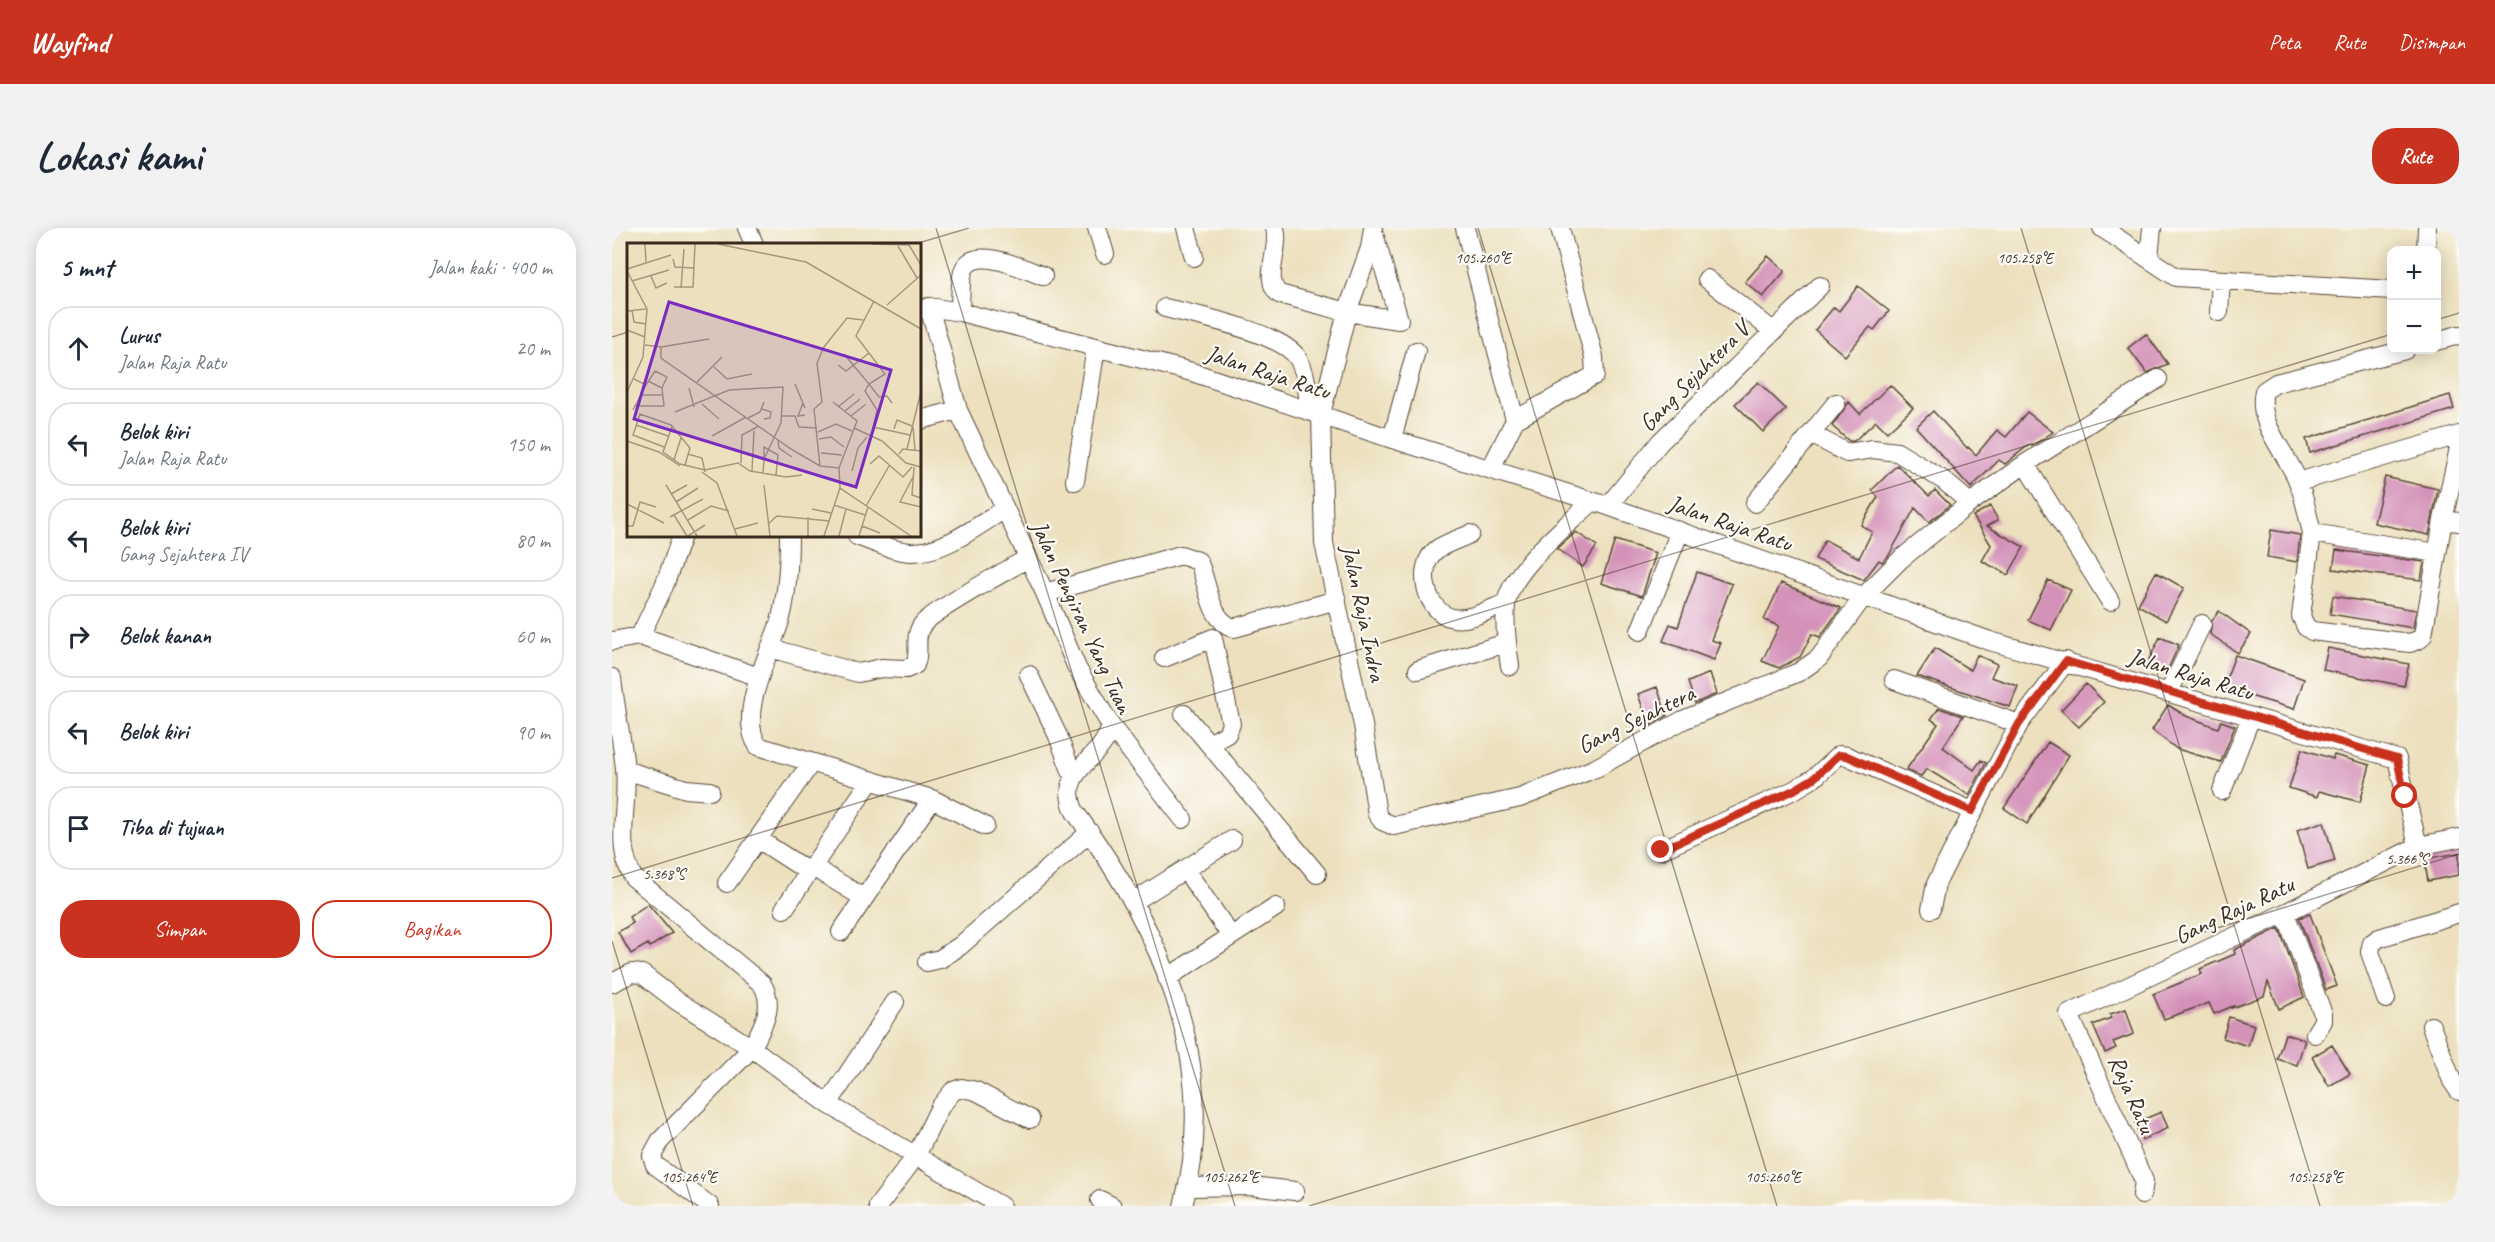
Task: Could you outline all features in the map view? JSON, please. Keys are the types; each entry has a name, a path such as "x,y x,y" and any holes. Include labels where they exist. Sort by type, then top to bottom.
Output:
{"street":[{"path":"747,228 754,243"},
{"path":"1097,228 1105,254"},
{"path":"1186,228 1194,257"},
{"path":"1275,228 1277,241 1271,282 1273,289 1289,298 1347,312 1399,320 1373,230"},
{"path":"1465,228 1515,420"},
{"path":"1491,468 1515,420 1595,375 1594,357 1560,228"},
{"path":"2102,228 2148,257 2163,271 2176,277 2387,290"},
{"path":"2148,257 2152,228"},
{"path":"2426,246 2427,228"},
{"path":"1318,408 1347,312 1363,272 1373,230"},
{"path":"960,312 963,272 970,261 976,258 996,260 1043,276"},
{"path":"1707,279 1773,331"},
{"path":"2219,312 2221,280"},
{"name":"Gang Sejahtera V","path":"1506,603 1527,564 1600,504 1660,442 1820,286"},
{"name":"Jalan Raja Ratu","path":"925,308 960,312 1192,372 1318,408 1392,439 1491,468 1680,531 1990,641 2066,661 2397,759 2418,846"},
{"name":"Jalan Pengiran Yang Tuan","path":"925,308 958,410 1045,593 1077,668 1111,726 1102,743 1073,776"},
{"path":"1166,308 1232,325 1286,346 1298,359 1308,390 1318,408"},
{"path":"2441,340 2459,335"},
{"path":"1075,481 1096,347"},
{"path":"1392,439 1416,351"},
{"path":"2389,354 2276,383 2264,391 2261,404 2266,420 2298,482 2312,533 2301,616 2306,627 2312,631 2402,643 2416,642 2423,634 2437,553 2451,521 2459,448"},
{"name":"Gang Sejahtera","path":"1394,826 1520,798 1596,768 1683,720 1799,672 1819,658 1864,596 1901,559 1970,503 2158,380"},
{"path":"1755,503 1836,403"},
{"name":"Jalan Raja Indra","path":"1318,408 1324,543 1363,725 1377,814 1382,821 1394,826"},
{"path":"921,420 958,410"},
{"path":"1811,434 1847,453 1873,449 1897,452 1943,480 1970,503"},
{"path":"2298,482 2459,435"},
{"path":"2025,465 2110,601"},
{"path":"860,537 894,549 913,552 931,549 954,539 1005,509"},
{"path":"1640,632 1680,531"},
{"path":"2312,533 2437,553"},
{"path":"1470,534 1437,549 1429,559 1425,576 1433,605 1443,615 1455,618 1469,617 1506,603 1506,644 1510,666"},
{"path":"640,636 664,586 682,537"},
{"path":"789,537 781,617 759,677 750,729 752,738 758,746 932,799 984,826"},
{"path":"1045,593 1181,555 1198,561 1204,573 1217,618 1231,724 1227,734 1209,744"},
{"path":"770,648 858,673 882,668 906,669 915,665 919,655 916,637 923,624 938,612 1028,558"},
{"path":"1164,658 1217,630 1247,627 1337,600"},
{"path":"2169,692 2202,624"},
{"path":"612,641 640,636 759,677"},
{"path":"1418,670 1506,644"},
{"path":"1930,909 1936,884 2019,724 2066,661"},
{"path":"1029,675 1059,736 1073,776 1068,790 1071,803 1133,902 1167,978 1186,1030 1195,1084 1195,1128 1189,1186 1184,1206"},
{"path":"612,678 615,731 625,771 623,850 626,865 633,877 762,984 769,996 769,1012 752,1048 660,1141 652,1156 655,1165 710,1206"},
{"path":"1894,680 2019,724"},
{"path":"1184,714 1317,874"},
{"path":"2222,791 2251,717"},
{"path":"1111,726 1183,819"},
{"path":"1661,850 1794,790 1814,778 1839,755 1847,756 1972,811"},
{"path":"727,883 811,763"},
{"path":"625,771 686,789 710,791"},
{"path":"784,909 871,780"},
{"path":"841,932 932,799"},
{"path":"927,962 940,959 960,946 1090,832"},
{"path":"2418,846 2459,838"},
{"path":"758,839 864,898"},
{"path":"1133,902 1232,840"},
{"name":"Gang Raja Ratu","path":"2069,1014 2285,913 2418,846"},
{"path":"1185,869 1231,936"},
{"path":"1167,978 1276,907"},
{"path":"2285,913 2323,1014 2323,1021 2315,1034"},
{"path":"2386,999 2370,952 2372,943 2379,938 2459,913"},
{"path":"612,983 632,973 642,974 677,1001 752,1048 828,1104 1000,1206"},
{"path":"828,1104 895,1002"},
{"name":"Raja Ratu","path":"2069,1014 2144,1181 2142,1195"},
{"path":"2432,1026 2452,1081 2459,1091"},
{"path":"878,1206 916,1156 940,1107 953,1091 962,1088 976,1091 1030,1119"},
{"path":"1189,1186 1251,1186 1295,1191"}],"building":[{"path":"1768,256 1785,271 1763,297 1745,282"},
{"path":"1858,286 1889,311 1874,330 1870,327 1845,356 1815,330 1834,307 1839,311"},
{"path":"2146,334 2168,364 2147,373 2128,348"},
{"path":"1758,382 1786,409 1763,432 1735,404"},
{"path":"1890,385 1913,408 1887,432 1876,421 1854,441 1849,441 1832,426 1849,402 1860,414"},
{"path":"2450,395 2454,409 2310,453 2306,439"},
{"path":"1933,411 1976,455 1997,430 2006,437 2027,412 2053,432 2032,446 2030,444 2005,464 1999,460 1971,488 1916,427"},
{"path":"1897,465 1929,496 1935,490 1950,505 1929,522 1915,508 1889,555 1882,562 1879,560 1864,580 1815,559 1825,540 1859,558 1872,532 1861,525 1878,497 1872,490"},
{"path":"2385,477 2438,489 2429,535 2374,523"},
{"path":"1990,506 1998,520 1987,526 2024,547 2008,575 1982,561 1991,545 1973,516"},
{"path":"2271,530 2300,535 2297,562 2267,557"},
{"path":"1576,532 1597,546 1583,567 1557,549"},
{"path":"1615,540 1656,553 1642,596 1601,583"},
{"path":"2336,550 2424,562 2421,580 2333,569"},
{"path":"1697,572 1732,584 1711,640 1721,643 1714,660 1663,641 1670,624 1678,627"},
{"path":"2156,572 2184,588 2166,621 2138,605"},
{"path":"2048,580 2071,590 2051,630 2028,620"},
{"path":"1781,583 1841,608 1820,637 1812,634 1800,657 1779,668 1762,661 1779,626 1764,620"},
{"path":"2333,596 2416,610 2413,628 2330,614"},
{"path":"2219,611 2251,634 2238,653 2210,634 2212,620"},
{"path":"2160,637 2179,645 2165,675 2146,666"},
{"path":"1935,648 1970,670 1977,655 1997,664 1991,677 2018,686 2010,707 1917,676"},
{"path":"2328,648 2409,664 2404,686 2323,670"},
{"path":"2235,655 2304,679 2294,709 2223,688"},
{"path":"1710,673 1717,694 1695,703 1688,682"},
{"path":"2086,684 2104,702 2079,727 2061,710"},
{"path":"1657,687 1667,716 1649,726 1638,694"},
{"path":"2168,705 2186,716 2218,728 2221,721 2235,726 2221,762 2177,749 2152,730"},
{"path":"1939,708 1963,716 1943,747 1974,770 1981,760 1986,763 1969,795 1927,769 1921,776 1906,770 1938,724 1931,719"},
{"path":"2048,742 2069,755 2027,824 2004,808"},
{"path":"2302,749 2333,759 2334,755 2370,765 2360,802 2319,791 2317,797 2289,788"},
{"path":"2324,822 2335,861 2308,869 2297,830"},
{"path":"2459,853 2459,875 2428,881 2424,859"},
{"path":"648,904 672,933 650,947 648,944 631,954 618,932 633,923 629,917"},
{"path":"2310,914 2337,986 2326,990 2299,918"},
{"path":"2279,928 2304,997 2279,1009 2268,982 2264,996 2232,1008 2233,1006 2214,1014 2209,1003 2164,1019 2153,994 2202,974 2200,969 2235,954 2234,950"},
{"path":"2126,1009 2134,1034 2113,1042 2116,1048 2105,1053 2093,1025 2111,1018 2110,1014"},
{"path":"2229,1017 2254,1025 2248,1046 2223,1038"},
{"path":"2285,1034 2305,1040 2297,1065 2277,1059"},
{"path":"2332,1045 2350,1074 2329,1086 2312,1057"},
{"path":"2161,1112 2168,1128 2142,1140 2135,1123"}],"route":[{"path":"1661,850 1794,790 1814,778 1839,755 1847,756 1972,811 2019,724 2066,661 2397,759 2405,796"}]}
